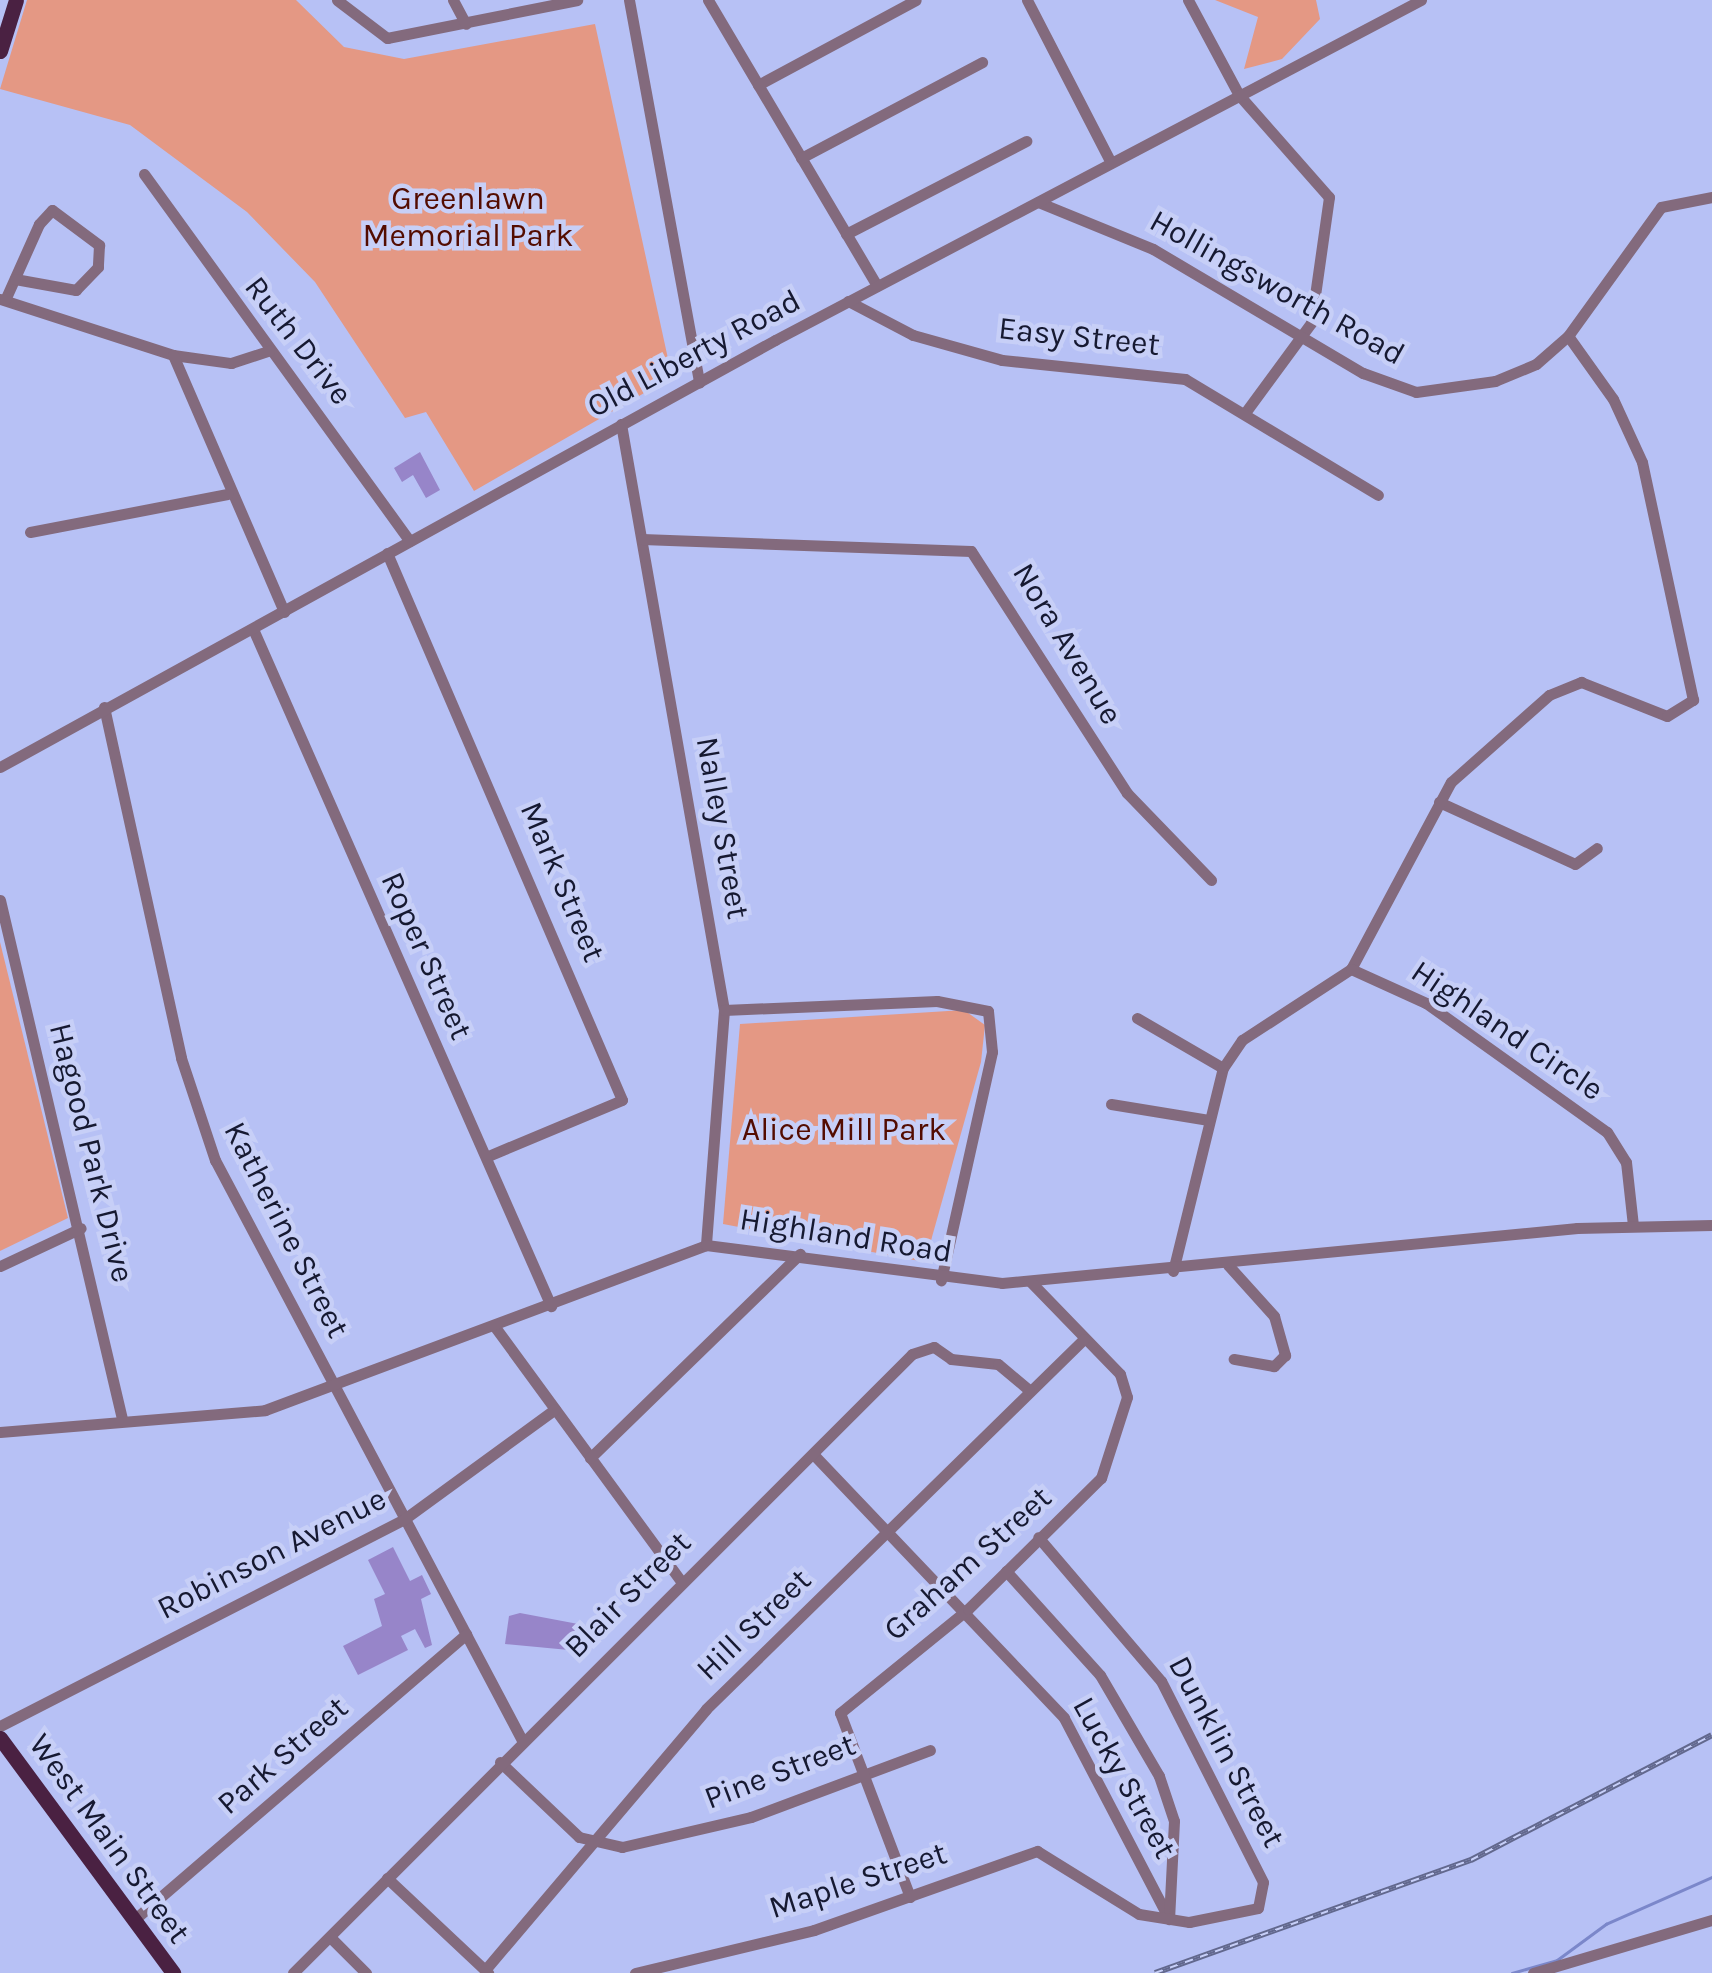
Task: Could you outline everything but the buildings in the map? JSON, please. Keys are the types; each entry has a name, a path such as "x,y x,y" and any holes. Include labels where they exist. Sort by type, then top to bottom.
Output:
{"main road":[{"path":"0,51 16,0"},
{"name":"West Main Street","path":"0,1738 173,1973"}],"street":[{"path":"337,0 378,38 466,24 519,6 576,0"},
{"path":"453,0 466,24"},
{"path":"630,0 699,383"},
{"path":"758,85 916,0"},
{"path":"1027,0 1112,163"},
{"name":"Old Liberty Road","path":"0,767 104,706 284,612 621,424 1421,0"},
{"path":"1189,1 1239,95 1330,197 1304,338 1245,413"},
{"path":"712,2 877,286"},
{"path":"801,158 982,62"},
{"path":"846,234 1026,141"},
{"name":"Ruth Drive","path":"144,174 268,351 410,541"},
{"name":"Hollingsworth Road","path":"1038,202 1154,249 1304,338 1416,392 1495,381 1568,336 1661,206 1712,197"},
{"path":"14,279 76,290 98,267 99,245 52,210 2,300 173,354 231,363 268,351"},
{"name":"Easy Street","path":"848,302 912,335 1002,360 1162,371 1245,413 1378,496"},
{"path":"1173,1271 1223,1068 1242,1040 1351,969 1439,802 1492,742 1568,683 1656,715 1679,713 1693,700 1642,462 1613,399 1568,336"},
{"path":"173,354 228,494 284,612"},
{"name":"Nalley Street","path":"621,424 724,1010 706,1245"},
{"path":"30,532 228,494"},
{"name":"Nora Avenue","path":"642,539 971,551 985,560 1127,793 1211,880"},
{"name":"Mark Street","path":"387,554 622,1100 486,1158"},
{"name":"Roper Street","path":"252,629 551,1306"},
{"name":"Katherine Street","path":"104,706 191,1098 403,1520 522,1740"},
{"path":"1439,802 1565,861 1584,864 1598,848"},
{"name":"Hagood Park Drive","path":"0,900 122,1419"},
{"name":"Highland Circle","path":"1351,969 1426,1003 1607,1132 1626,1162 1633,1225"},
{"path":"724,1010 937,1001 988,1011 992,1052 941,1280"},
{"path":"1137,1018 1223,1068"},
{"path":"1111,1104 1209,1120"},
{"name":"Highland Road","path":"0,1432 122,1419 229,1417 336,1388 706,1245 800,1254 941,1280 1031,1282 1633,1225 1712,1225"},
{"path":"0,1266 80,1228"},
{"path":"590,1458 800,1254"},
{"path":"1228,1265 1274,1316 1285,1355 1274,1366 1234,1360"},
{"name":"Graham Street","path":"910,1897 858,1770 840,1713 968,1609 1101,1478 1127,1398 1120,1374 1031,1282"},
{"path":"495,1327 681,1580"},
{"name":"Hill Street","path":"486,1971 706,1709 1084,1339"},
{"name":"Blair Street","path":"292,1973 681,1580 925,1348 998,1364 1030,1390"},
{"name":"Robinson Avenue","path":"0,1726 403,1520 555,1409"},
{"name":"Lucky Street","path":"813,1454 968,1609 1064,1718 1169,1920"},
{"name":"Dunklin Street","path":"1038,1537 1161,1681 1263,1882 1266,1897 1247,1912 1169,1920 1128,1911 1038,1851"},
{"path":"1006,1572 1100,1675 1159,1776 1174,1821 1169,1920"},
{"name":"Park Street","path":"135,1919 466,1634"},
{"name":"Pine Street","path":"596,1842 622,1847 700,1832 858,1770 930,1750"},
{"path":"500,1762 596,1842"},
{"name":"Maple Street","path":"636,1973 910,1897 1038,1851"},
{"path":"387,1878 486,1971"},
{"path":"1533,1973 1712,1920"},
{"path":"330,1937 366,1973"}],"green space":[{"name":"Greenlawn Memorial Park","path":"27,0 296,0 344,47 404,59 595,24 672,377 474,491 426,412 405,418 315,282 247,212 130,125 0,89"},
{"path":"1215,0 1316,0 1320,19 1282,59 1244,69 1258,17"},
{"path":"0,942 68,1218 0,1251"},
{"name":"Alice Mill Park","path":"964,1010 985,1025 981,1062 925,1262 723,1224 740,1024"}],"waterway":[{"path":"1512,1973 1557,1960 1606,1924 1712,1877"}],"railway":[{"path":"1155,1973 1471,1860 1712,1735"}]}
